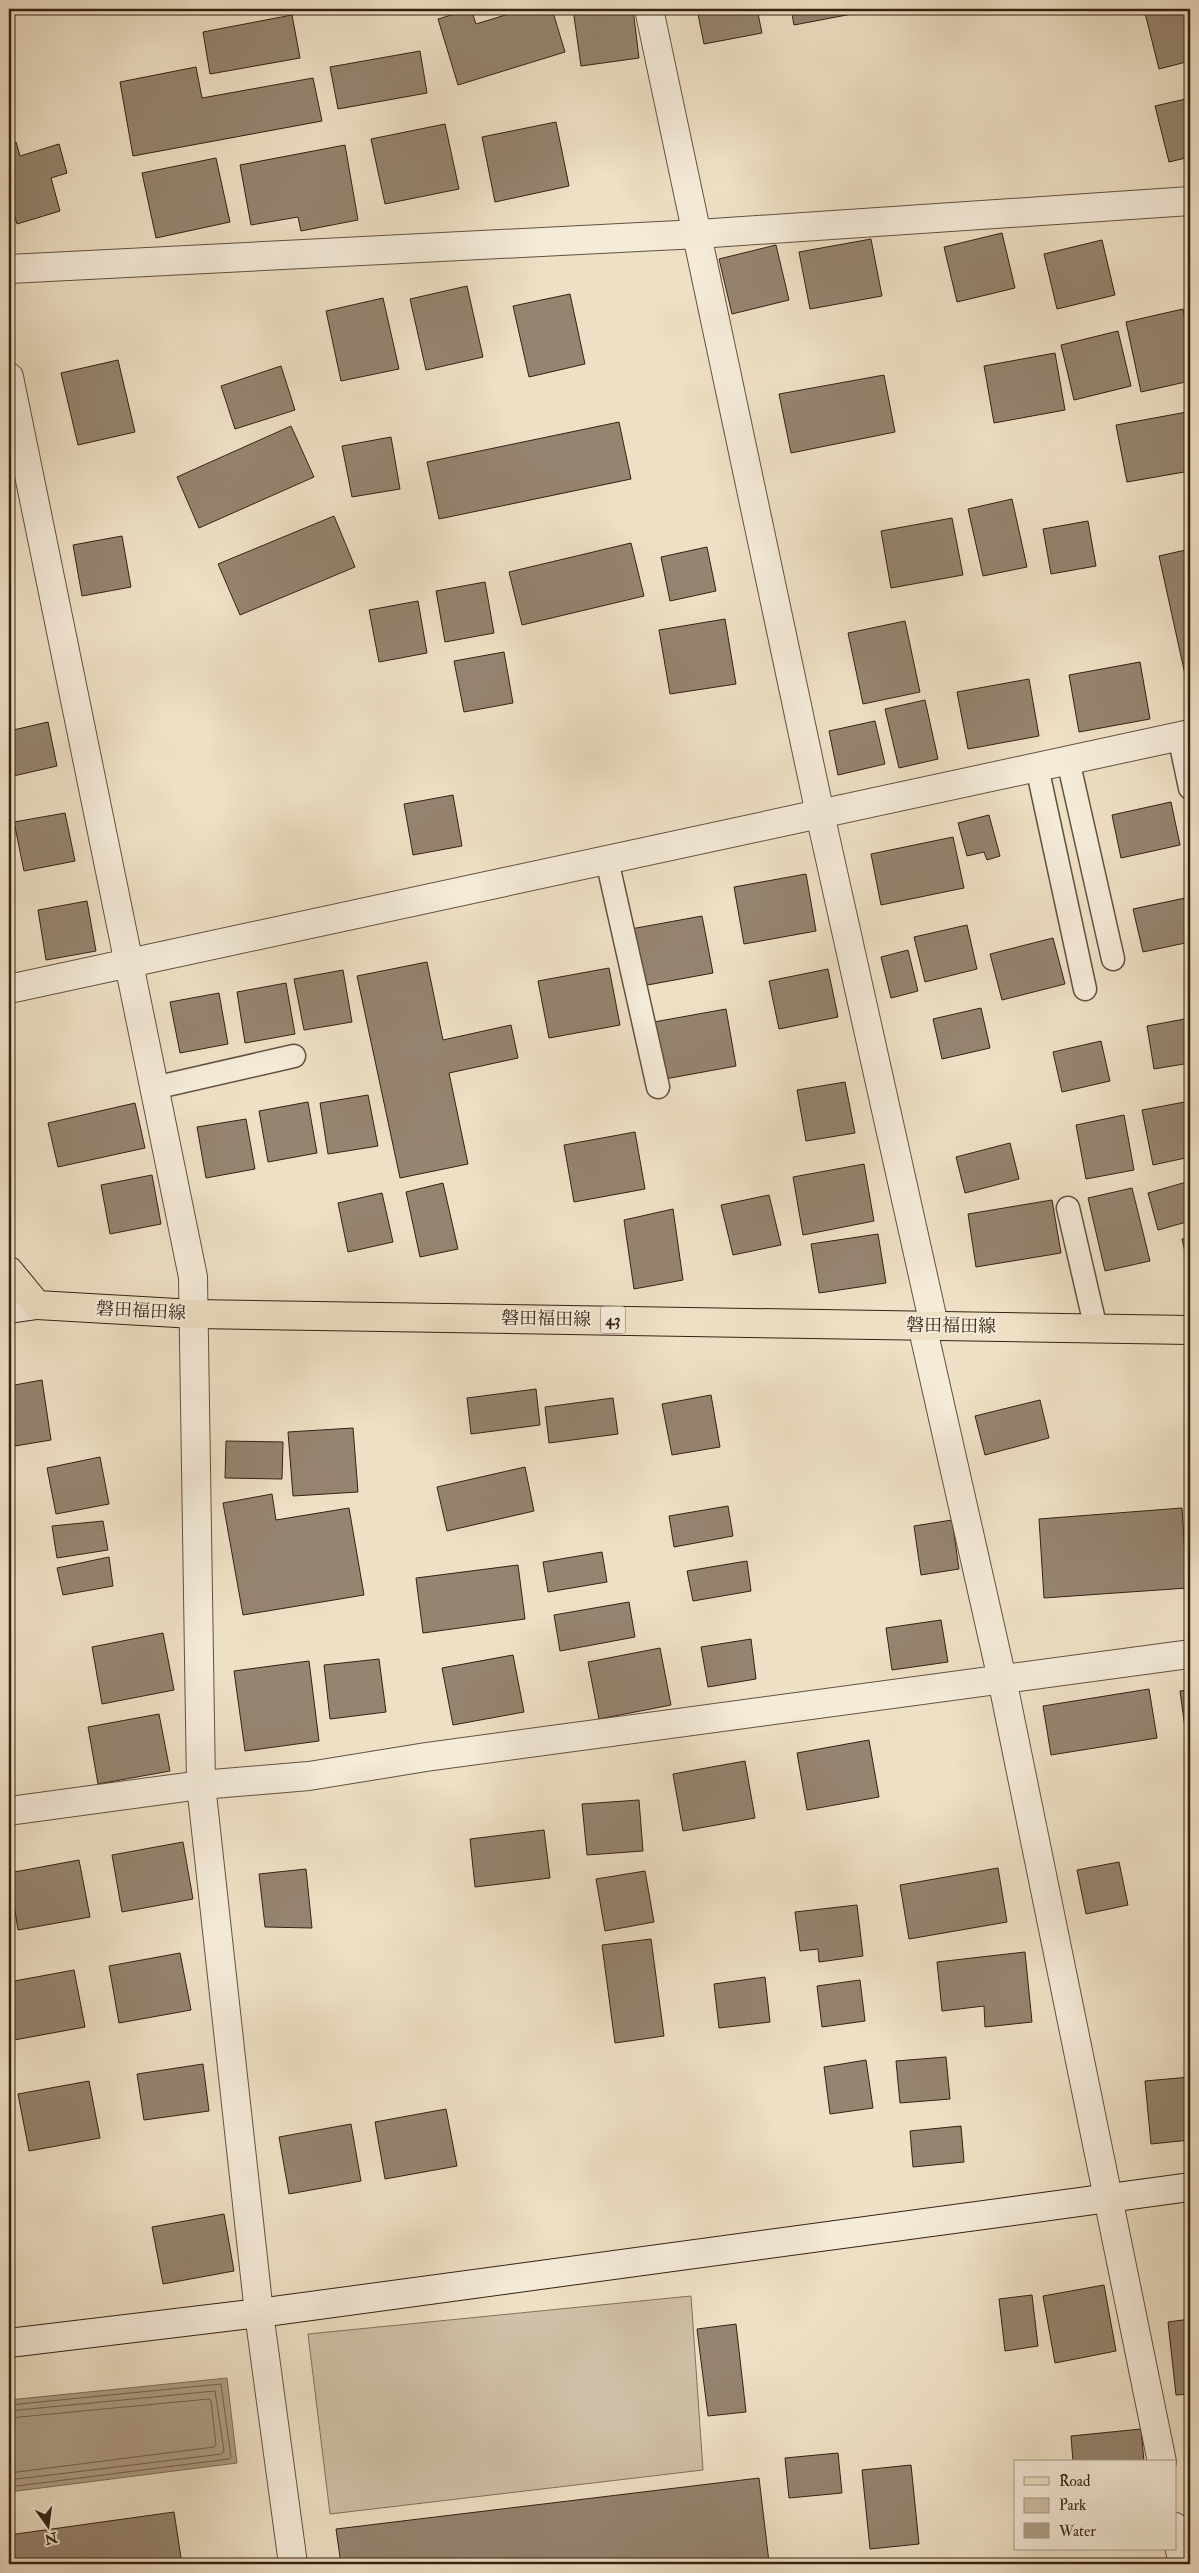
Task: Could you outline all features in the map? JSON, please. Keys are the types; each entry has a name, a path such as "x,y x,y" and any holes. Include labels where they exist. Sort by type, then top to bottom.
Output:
{"main road":[{"path":"9,1271 37,1305"},
{"name":"磐田福田線","path":"37,1305 194,1314 1190,1330"}],"street":[{"path":"649,9 928,1325 1162,2460"},
{"path":"9,269 698,234 1190,201"},
{"path":"9,376 193,1277 201,1785 260,2313 293,2564"},
{"path":"9,990 1185,735"},
{"path":"9,1308 37,1305"},
{"path":"9,1810 201,1785 309,1776 436,1756 1190,1654"},
{"path":"9,2343 260,2313 1190,2187"},
{"path":"1176,2532 1183,2564"}],"lane":[{"path":"1185,735 1190,788"},
{"path":"1068,760 1113,959"},
{"path":"1037,767 1085,989"},
{"path":"607,860 658,1087"},
{"path":"154,1088 294,1056"},
{"path":"1068,1208 1096,1328"}],"green space":[{"path":"691,2296 703,2470 330,2514 308,2334"}],"water":[{"path":"227,2378 237,2463 9,2492 9,2400"}],"building":[{"path":"471,9 476,24 525,9 552,9 565,52 458,85 438,19"},
{"path":"573,9 633,9 639,58 581,66"},
{"path":"697,9 757,9 762,33 704,44"},
{"path":"791,9 851,9 852,14 794,25"},
{"path":"1165,9 1190,9 1190,61 1159,69 1145,13"},
{"path":"292,15 300,58 210,74 203,32"},
{"path":"420,51 427,93 338,109 330,67"},
{"path":"196,67 202,98 313,78 322,121 133,156 120,82"},
{"path":"1190,98 1190,157 1169,162 1155,106"},
{"path":"556,122 569,186 495,202 482,137"},
{"path":"445,124 459,189 385,204 371,139"},
{"path":"16,142 20,156 59,144 67,173 51,178 60,211 17,224 9,197 9,144"},
{"path":"345,145 358,220 301,231 298,217 251,225 240,165"},
{"path":"216,158 230,222 156,238 142,173"},
{"path":"1002,233 1015,288 957,302 944,247"},
{"path":"871,239 882,296 810,309 799,252"},
{"path":"1102,240 1115,295 1057,309 1044,254"},
{"path":"776,245 789,300 732,314 719,259"},
{"path":"467,286 483,357 426,370 410,299"},
{"path":"570,294 585,364 529,377 513,306"},
{"path":"383,298 399,369 341,381 326,311"},
{"path":"1183,309 1190,342 1190,381 1141,392 1126,322"},
{"path":"1118,331 1131,386 1074,400 1061,345"},
{"path":"1055,353 1065,410 994,423 984,366"},
{"path":"118,360 135,432 78,445 61,373"},
{"path":"281,366 295,410 235,429 221,386"},
{"path":"884,375 895,432 791,453 779,394"},
{"path":"1187,412 1190,428 1190,471 1127,482 1116,425"},
{"path":"619,422 631,479 439,519 427,462"},
{"path":"291,426 314,477 199,528 177,477"},
{"path":"391,437 400,489 352,497 342,446"},
{"path":"1012,499 1027,567 983,576 968,509"},
{"path":"334,516 355,567 240,615 218,564"},
{"path":"952,518 963,575 891,588 881,531"},
{"path":"1088,521 1096,566 1051,574 1043,529"},
{"path":"122,536 131,587 82,596 73,545"},
{"path":"631,543 644,596 522,625 509,572"},
{"path":"707,547 716,591 670,601 661,557"},
{"path":"1190,549 1190,697 1159,556"},
{"path":"485,582 494,633 445,642 436,591"},
{"path":"418,601 427,653 379,662 369,610"},
{"path":"725,619 736,684 670,694 659,630"},
{"path":"905,621 920,692 863,704 848,633"},
{"path":"504,652 513,703 464,712 454,661"},
{"path":"1140,662 1150,719 1079,732 1069,675"},
{"path":"1029,679 1039,736 968,749 957,692"},
{"path":"925,700 938,759 899,768 885,709"},
{"path":"875,721 885,764 838,775 829,731"},
{"path":"48,722 57,766 9,777 9,731"},
{"path":"453,795 462,846 413,855 404,804"},
{"path":"1171,802 1180,845 1121,858 1112,815"},
{"path":"65,813 75,861 24,871 14,822"},
{"path":"989,815 1000,856 987,860 984,852 967,856 958,823"},
{"path":"953,837 964,888 881,905 871,854"},
{"path":"806,874 816,931 744,944 734,887"},
{"path":"1190,897 1190,942 1143,952 1133,909"},
{"path":"87,901 96,951 46,960 38,910"},
{"path":"702,916 713,973 642,986 631,929"},
{"path":"967,925 977,969 925,982 914,937"},
{"path":"1053,938 1065,984 1002,1000 990,954"},
{"path":"908,950 918,991 891,998 881,957"},
{"path":"427,962 443,1040 511,1025 518,1058 449,1073 468,1164 400,1178 357,976"},
{"path":"609,968 620,1025 549,1038 538,981"},
{"path":"828,969 838,1017 779,1029 769,981"},
{"path":"343,970 352,1022 304,1030 294,979"},
{"path":"286,983 295,1034 245,1043 237,992"},
{"path":"219,993 228,1044 180,1053 170,1002"},
{"path":"981,1008 990,1048 942,1059 933,1019"},
{"path":"726,1009 736,1066 665,1079 654,1022"},
{"path":"1190,1018 1190,1063 1154,1069 1147,1026"},
{"path":"1101,1041 1110,1081 1062,1092 1053,1052"},
{"path":"845,1082 855,1133 806,1141 797,1090"},
{"path":"368,1095 378,1146 328,1154 320,1103"},
{"path":"1190,1101 1190,1157 1153,1165 1142,1110"},
{"path":"308,1102 317,1153 268,1162 259,1111"},
{"path":"135,1103 145,1148 58,1167 48,1123"},
{"path":"1124,1115 1134,1170 1086,1179 1076,1125"},
{"path":"246,1119 255,1169 206,1178 197,1127"},
{"path":"635,1132 645,1189 574,1202 564,1145"},
{"path":"1010,1143 1019,1179 965,1193 956,1157"},
{"path":"864,1164 874,1221 803,1235 793,1177"},
{"path":"152,1175 161,1224 110,1234 101,1185"},
{"path":"1190,1181 1190,1221 1158,1230 1148,1193"},
{"path":"443,1183 458,1249 420,1257 406,1192"},
{"path":"1132,1188 1150,1261 1105,1271 1088,1198"},
{"path":"382,1193 393,1242 348,1252 338,1203"},
{"path":"769,1195 781,1245 733,1255 721,1205"},
{"path":"1052,1200 1061,1253 976,1267 968,1214"},
{"path":"673,1209 683,1280 634,1289 624,1220"},
{"path":"878,1234 886,1283 819,1293 811,1244"},
{"path":"1190,1238 1190,1274 1182,1239"},
{"path":"42,1380 51,1440 9,1447 9,1386"},
{"path":"536,1389 540,1425 471,1434 467,1398"},
{"path":"711,1395 720,1447 672,1455 662,1404"},
{"path":"613,1398 618,1434 549,1443 545,1407"},
{"path":"1040,1400 1049,1438 985,1455 975,1416"},
{"path":"353,1428 358,1492 293,1496 288,1432"},
{"path":"226,1441 283,1442 282,1479 225,1478"},
{"path":"100,1457 109,1504 56,1514 47,1468"},
{"path":"525,1467 534,1511 447,1531 437,1487"},
{"path":"272,1494 276,1520 349,1508 364,1595 243,1615 223,1503"},
{"path":"728,1506 733,1536 674,1547 669,1516"},
{"path":"1182,1508 1187,1588 1044,1598 1039,1519"},
{"path":"952,1520 959,1569 921,1575 914,1526"},
{"path":"103,1521 108,1550 57,1558 52,1526"},
{"path":"602,1552 607,1582 548,1592 543,1562"},
{"path":"109,1557 113,1586 63,1595 57,1568"},
{"path":"747,1561 751,1591 693,1601 687,1571"},
{"path":"518,1565 525,1619 423,1633 416,1578"},
{"path":"629,1602 635,1637 560,1651 554,1615"},
{"path":"941,1620 948,1662 892,1670 886,1628"},
{"path":"163,1633 174,1690 102,1704 92,1647"},
{"path":"751,1639 756,1679 708,1687 701,1647"},
{"path":"660,1648 671,1705 599,1719 588,1662"},
{"path":"513,1655 524,1712 453,1725 442,1668"},
{"path":"379,1659 386,1712 330,1719 324,1665"},
{"path":"309,1661 319,1741 245,1751 234,1671"},
{"path":"1149,1689 1157,1738 1051,1755 1043,1706"},
{"path":"1190,1690 1190,1727 1185,1728 1180,1691"},
{"path":"159,1714 170,1771 98,1784 88,1727"},
{"path":"869,1740 879,1797 807,1810 797,1753"},
{"path":"745,1761 755,1818 683,1831 673,1774"},
{"path":"639,1800 643,1851 587,1855 582,1804"},
{"path":"544,1830 550,1878 475,1887 470,1839"},
{"path":"183,1842 193,1899 122,1912 112,1855"},
{"path":"79,1860 90,1917 18,1930 9,1873"},
{"path":"1119,1862 1128,1905 1086,1914 1077,1870"},
{"path":"998,1868 1007,1922 909,1939 900,1885"},
{"path":"306,1869 312,1928 265,1927 259,1874"},
{"path":"645,1871 654,1922 605,1931 596,1879"},
{"path":"857,1905 863,1956 819,1962 818,1949 800,1951 795,1912"},
{"path":"651,1939 664,2036 615,2043 602,1945"},
{"path":"1025,1952 1032,2022 985,2027 984,2006 942,2011 937,1962"},
{"path":"180,1953 191,2010 119,2023 109,1966"},
{"path":"74,1970 85,2027 14,2040 9,2013 9,1982"},
{"path":"765,1977 770,2022 719,2028 714,1984"},
{"path":"860,1980 865,2021 822,2027 817,1986"},
{"path":"946,2057 950,2099 900,2103 896,2061"},
{"path":"866,2060 873,2108 830,2114 824,2067"},
{"path":"203,2064 209,2111 144,2120 137,2074"},
{"path":"1190,2077 1190,2140 1151,2144 1145,2081"},
{"path":"89,2081 100,2138 29,2151 18,2094"},
{"path":"446,2109 457,2166 385,2179 375,2122"},
{"path":"351,2124 361,2181 289,2194 279,2137"},
{"path":"961,2126 964,2162 913,2167 910,2131"},
{"path":"224,2214 234,2271 163,2284 152,2227"},
{"path":"1104,2285 1116,2351 1055,2363 1043,2296"},
{"path":"1032,2295 1038,2346 1005,2351 999,2299"},
{"path":"1190,2319 1190,2394 1176,2395 1168,2322"},
{"path":"736,2324 746,2412 708,2416 697,2329"},
{"path":"1141,2429 1144,2460 1073,2460 1071,2436"},
{"path":"838,2453 842,2493 789,2498 785,2458"},
{"path":"911,2465 919,2544 870,2549 862,2470"},
{"path":"759,2478 769,2562 341,2564 336,2529"},
{"path":"174,2512 182,2564 9,2564 9,2535"}]}
